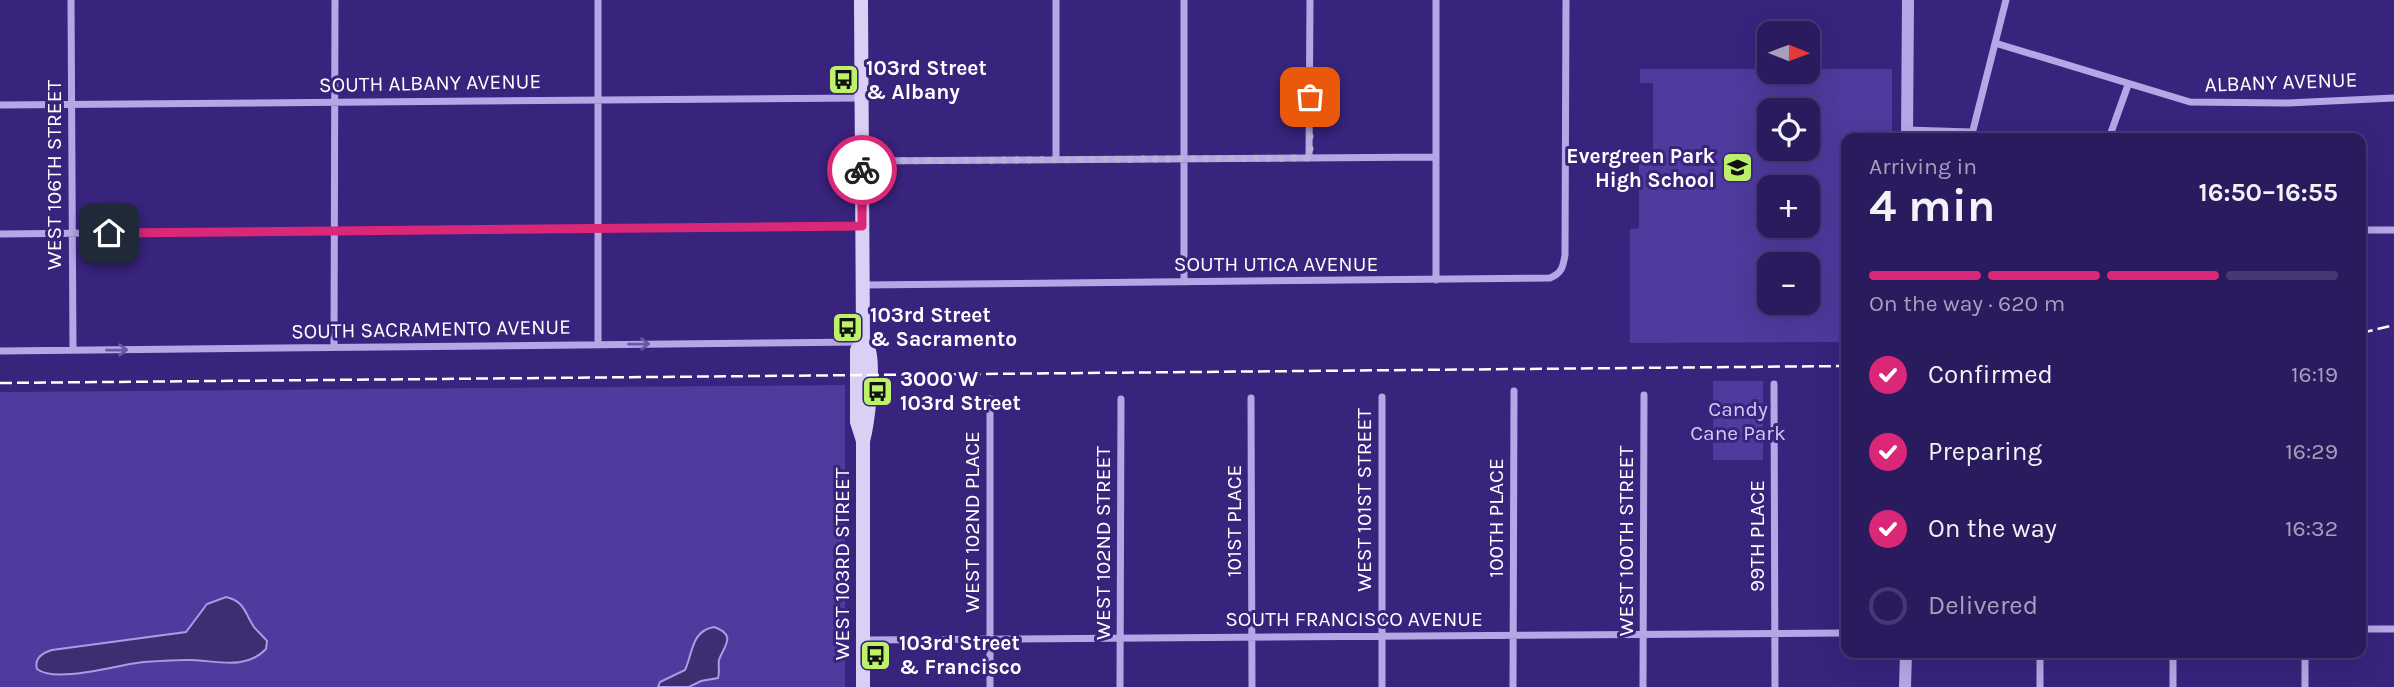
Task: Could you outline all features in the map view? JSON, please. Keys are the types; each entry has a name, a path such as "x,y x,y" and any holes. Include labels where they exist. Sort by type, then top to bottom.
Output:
{"main road":[{"name":"WEST 103RD STREET","path":"861,0 863,342 869,351 869,421 863,441 863,687"}],"street":[{"name":"WEST 106TH STREET","path":"71,0 73,350"},
{"path":"334,347 335,0"},
{"path":"598,0 598,344"},
{"path":"1056,0 1056,158"},
{"path":"1184,0 1184,282"},
{"path":"1310,0 1310,158"},
{"path":"1436,0 1436,280"},
{"name":"SOUTH UTICA AVENUE","path":"862,285 1539,279 1558,274 1563,267 1565,255 1566,0"},
{"path":"1907,133 1908,0"},
{"path":"1972,133 2007,0"},
{"name":"ALBANY AVENUE","path":"1995,43 2190,102 2288,103 2394,97"},
{"path":"2111,133 2128,85"},
{"name":"SOUTH ALBANY AVENUE","path":"0,105 861,98"},
{"path":"862,161 1436,157"},
{"path":"0,234 862,226"},
{"path":"2366,230 2394,230"},
{"name":"SOUTH SACRAMENTO AVENUE","path":"0,351 863,342"},
{"name":"99TH PLACE","path":"1774,384 1775,687"},
{"name":"100TH PLACE","path":"1513,687 1514,391"},
{"name":"WEST 100TH STREET","path":"1643,687 1644,395"},
{"name":"WEST 101ST STREET","path":"1382,397 1382,687"},
{"name":"101ST PLACE","path":"1251,398 1252,687"},
{"name":"WEST 102ND PLACE","path":"990,399 990,687"},
{"name":"WEST 102ND STREET","path":"1120,687 1121,399"},
{"path":"2366,629 2394,629"},
{"name":"SOUTH FRANCISCO AVENUE","path":"863,640 1841,633"},
{"path":"1906,658 1906,687"},
{"path":"2040,658 2040,687"},
{"path":"2173,658 2173,687"},
{"path":"2305,658 2305,687"}],"green space":[{"name":"Evergreen Park High School","path":"1640,69 1757,69 1757,84 1820,84 1820,69 1892,69 1892,133 1841,133 1841,342 1630,343 1630,229 1639,228 1639,153 1653,153 1653,83 1640,83"},
{"name":"Candy Cane Park","path":"1713,381 1763,381 1763,460 1713,460"},
{"path":"845,385 845,687 0,687 0,392"}],"shaded area":[{"path":"226,597 241,605 254,627 267,641 266,649 258,656 229,663 188,660 144,662 58,675 37,669 40,656 52,650 186,632 207,604"},
{"path":"714,627 721,630 727,638 719,660 718,678 701,681 689,687 658,687 660,682 685,670 697,638 706,629"}],"railway":[{"path":"2366,332 2394,325"},
{"path":"0,383 1841,366"}],"way so far":[{"path":"862,170 862,161 1310,158 1310,97"}],"place":[{"name":"103rd Street & Albany","path":"843,80"},
{"name":"Evergreen Park High School","path":"1738,168"},
{"name":"103rd Street & Sacramento","path":"847,327"},
{"name":"3000 W 103rd Street","path":"877,391"},
{"name":"103rd Street & Francisco","path":"876,655"}],"route":[{"path":"109,233 862,226 862,170"}]}
